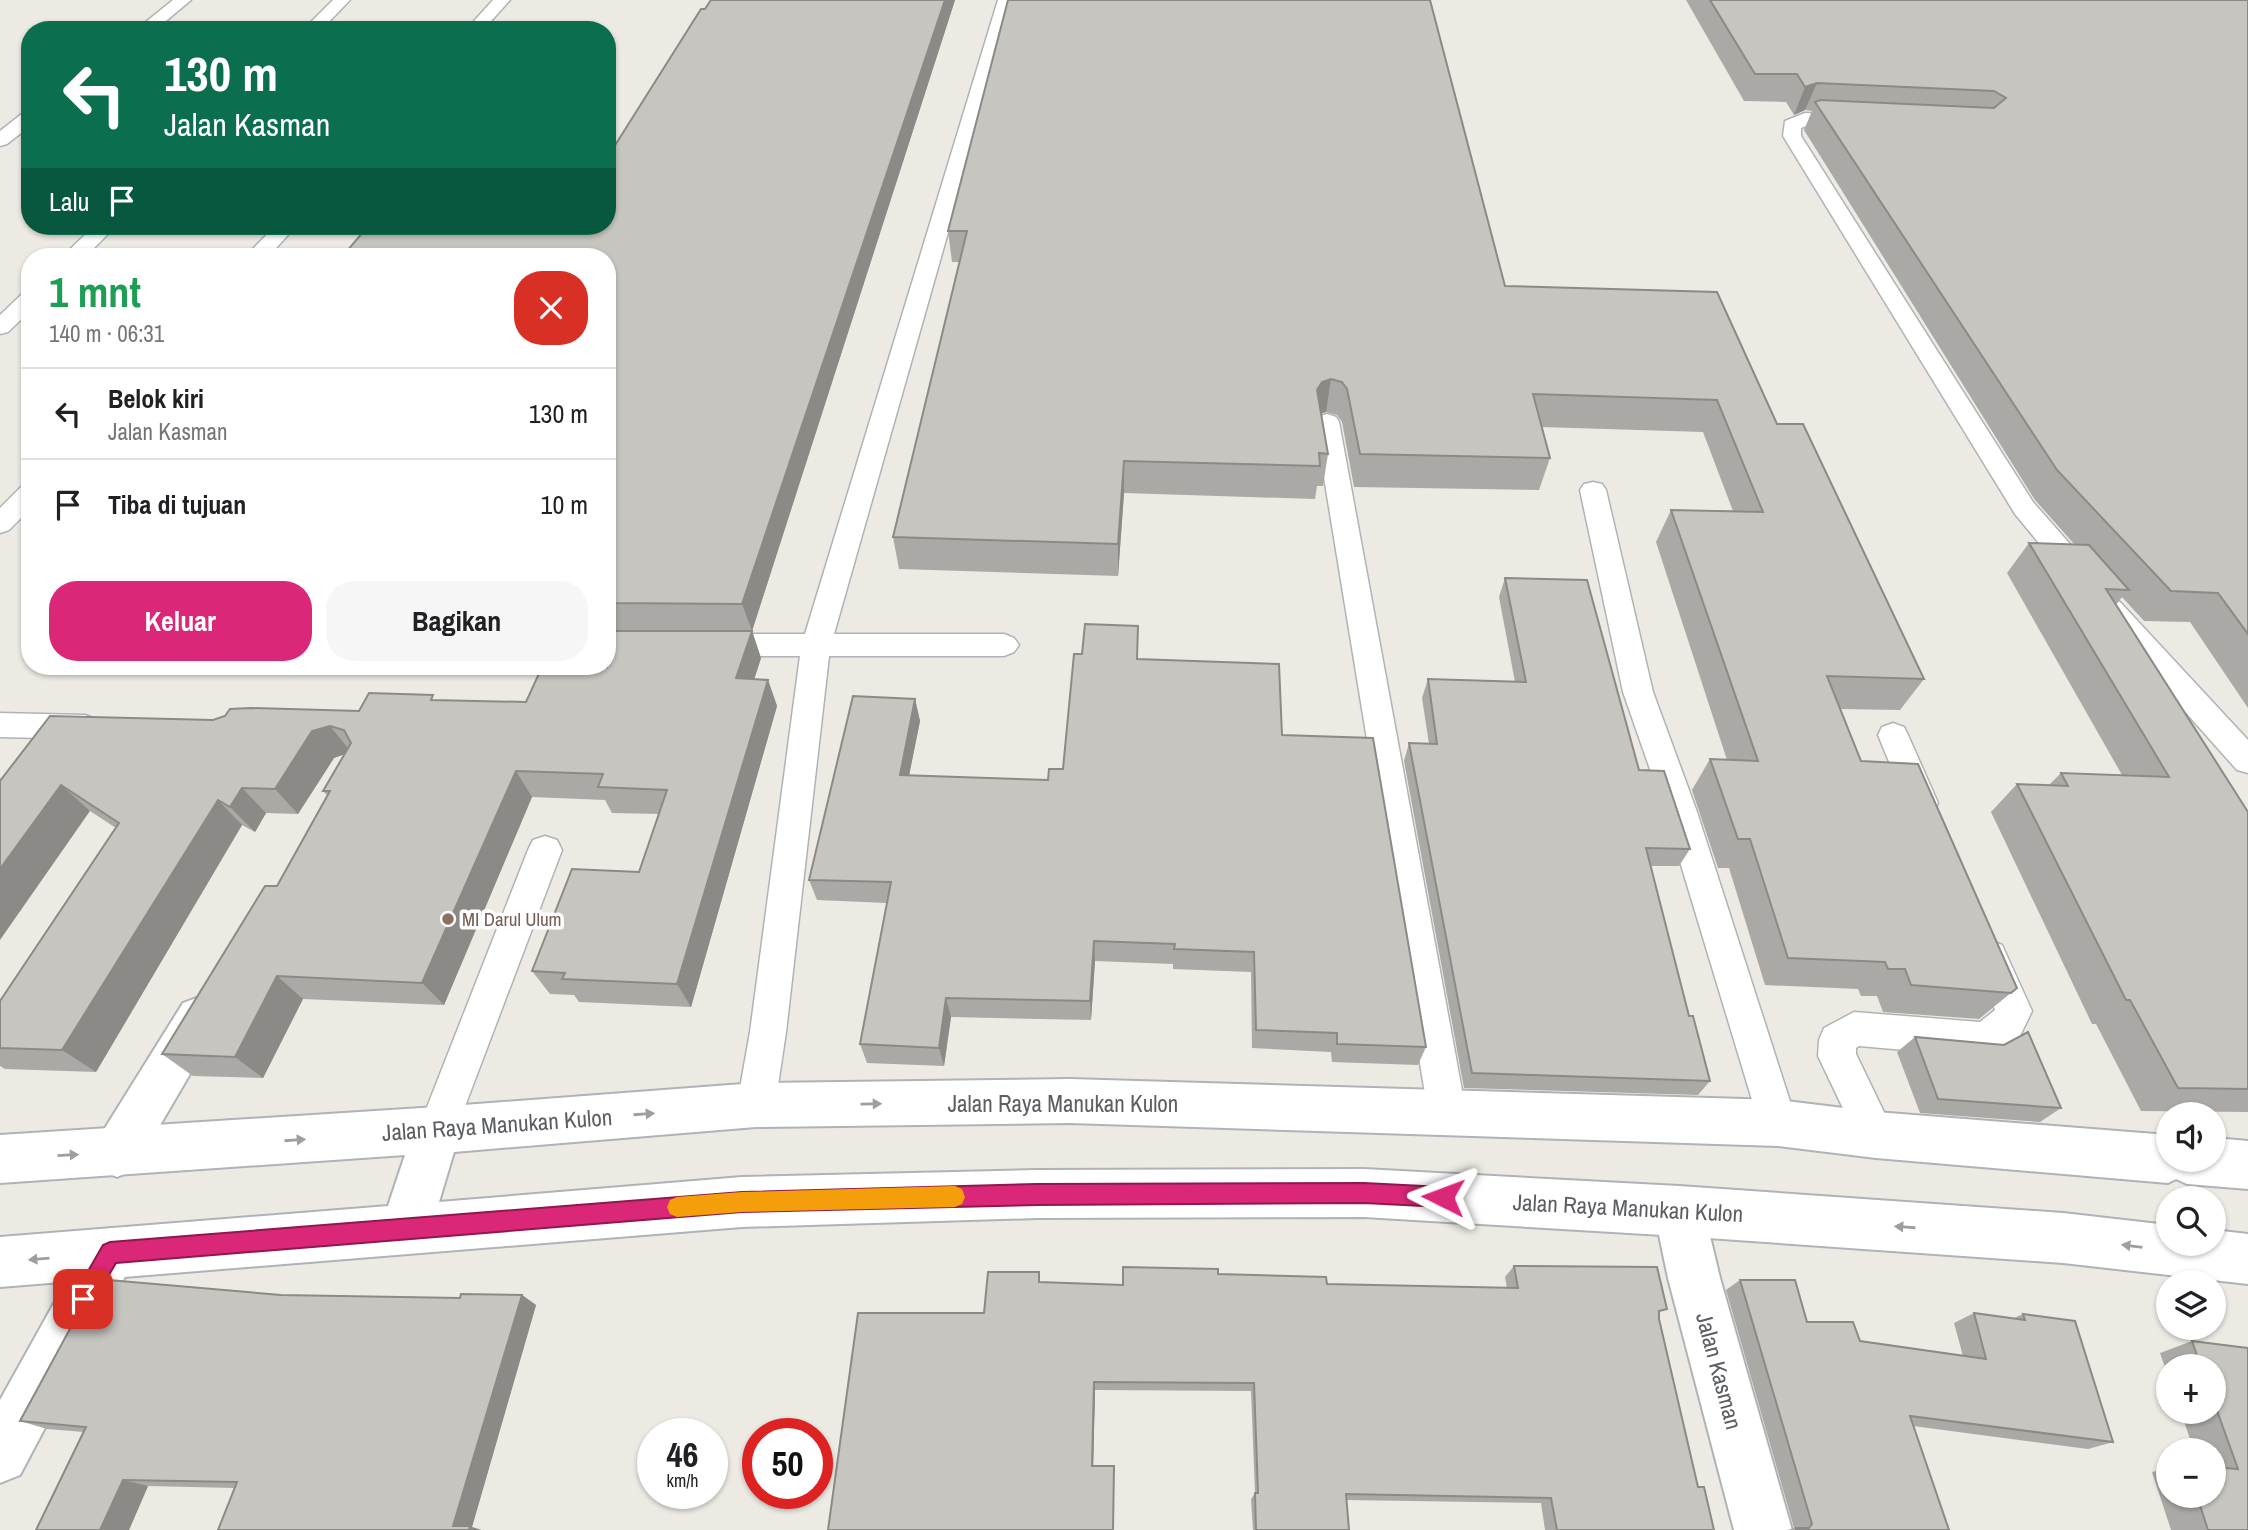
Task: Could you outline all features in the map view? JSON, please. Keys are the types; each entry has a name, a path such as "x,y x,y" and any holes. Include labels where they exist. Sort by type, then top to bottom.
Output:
{"main road":[{"path":"117,1153 216,990"},
{"name":"Jalan Raya Manukan Kulon","path":"0,1159 117,1153 755,1105 1070,1101 1778,1124 1876,1135 2156,1158"},
{"path":"406,1228 437,1130"},
{"path":"2226,1163 2248,1165"},
{"name":"Jalan Raya Manukan Kulon","path":"0,1262 742,1202 1037,1194 1364,1193 1679,1211 2063,1238 2248,1259"},
{"name":"Jalan Kasman","path":"1679,1211 1694,1278 1763,1530"},
{"path":"0,1455 110,1253"}],"lane":[{"path":"156,21 183,0"},
{"path":"320,21 342,0"},
{"path":"482,21 502,0"},
{"path":"755,1105 768,1032 816,646 1006,0"},
{"path":"1872,122 1805,119 1792,125 1792,136 2024,508 2248,761"},
{"path":"0,140 21,124"},
{"path":"83,248 96,235"},
{"path":"265,248 277,235"},
{"path":"0,327 21,307"},
{"path":"1327,422 1447,1112"},
{"path":"1593,490 1638,692 1681,813 1778,1124"},
{"path":"0,524 21,502"},
{"path":"691,645 1004,645"},
{"path":"0,725 111,728"},
{"path":"1892,735 1937,835"},
{"path":"437,1130 545,850"},
{"path":"1876,1135 1837,1056 1837,1040 1854,1029 1985,1040 2006,1026 2014,1011 1976,923"}],"building":[{"path":"711,0 945,0 742,604 616,603 616,248 350,248 360,235 616,235 616,144 701,9 705,9"},
{"path":"1008,0 1430,0 1505,286 1717,292 1777,424 1803,424 1924,679 1827,676 1861,761 1918,764 2017,988 2011,993 1911,985 1905,969 1888,969 1885,962 1788,958 1750,839 1738,839 1710,759 1758,761 1671,510 1763,512 1717,400 1533,394 1550,458 1360,454 1347,389 1342,382 1331,379 1322,382 1317,390 1328,454 1319,453 1320,466 1124,461 1118,544 893,537 967,231 948,231"},
{"path":"1710,0 2248,0 2248,634 2218,593 2171,591 2057,470 1815,102 1820,100 1994,108 2006,98 1994,91 1817,83 1805,87 1797,74 1755,74"},
{"path":"2029,543 2089,545 2129,590 2106,589 2248,812 2248,1089 2178,1088 2130,1000 2126,1000 2017,784 2068,786 2061,773 2169,777"},
{"path":"1505,578 1587,580 1639,770 1664,771 1690,849 1646,848 1689,1016 1693,1016 1710,1081 1472,1073 1409,743 1437,744 1428,679 1526,682"},
{"path":"1085,624 1138,626 1137,659 1279,664 1282,735 1373,738 1426,1047 1337,1044 1337,1033 1256,1030 1254,952 1174,949 1175,944 1094,941 1090,1001 946,998 939,1048 860,1044 891,882 809,880 853,696 915,699 900,775 1048,780 1049,769 1063,769 1074,654 1082,654"},
{"path":"616,631 752,631 736,678 768,680 677,984 562,979 565,973 532,971 572,869 639,872 667,790 598,787 603,774 516,771 422,983 277,976 235,1057 162,1054 265,886 277,886 330,791 323,791 351,743 344,730 330,726 312,731 275,789 242,788 230,807 218,800 62,1050 0,1048 0,1001 119,823 61,785 0,869 0,781 50,716 213,720 225,716 230,709 359,711 369,693 433,695 431,700 526,702 538,675 616,675"},
{"path":"2028,1032 2061,1108 1938,1099 1915,1037 2004,1045"},
{"path":"1514,1266 1657,1267 1667,1309 1659,1311 1659,1319 1698,1487 1704,1487 1714,1530 1557,1530 1551,1498 1346,1494 1349,1530 1256,1530 1255,1493 1258,1493 1254,1383 1094,1382 1092,1466 1114,1466 1113,1530 828,1530 858,1313 984,1313 988,1272 1039,1272 1039,1282 1123,1285 1123,1267 1218,1269 1218,1274 1326,1277 1327,1284 1518,1288"},
{"path":"97,1279 281,1295 460,1298 461,1294 522,1295 453,1526 470,1526 469,1530 218,1530 237,1482 123,1480 100,1530 36,1530 86,1427 20,1421"},
{"path":"1740,1280 1795,1280 1807,1322 1853,1322 1860,1341 1986,1359 1974,1313 2025,1320 2023,1314 2075,1321 2113,1442 1910,1416 1949,1530 1796,1530 1809,1528 1812,1524"},
{"path":"2192,1341 2248,1348 2248,1530 2208,1530 2201,1508 2226,1508 2226,1468 2238,1469 2222,1424 2226,1424 2226,1354 2196,1354"}],"slow traffic":[{"path":"677,1207 742,1202 955,1197"}],"place":[{"name":"MI Darul Ulum","path":"448,919"}],"route":[{"path":"83,1299 110,1253 742,1202 1037,1194 1364,1193 1443,1197"}]}
